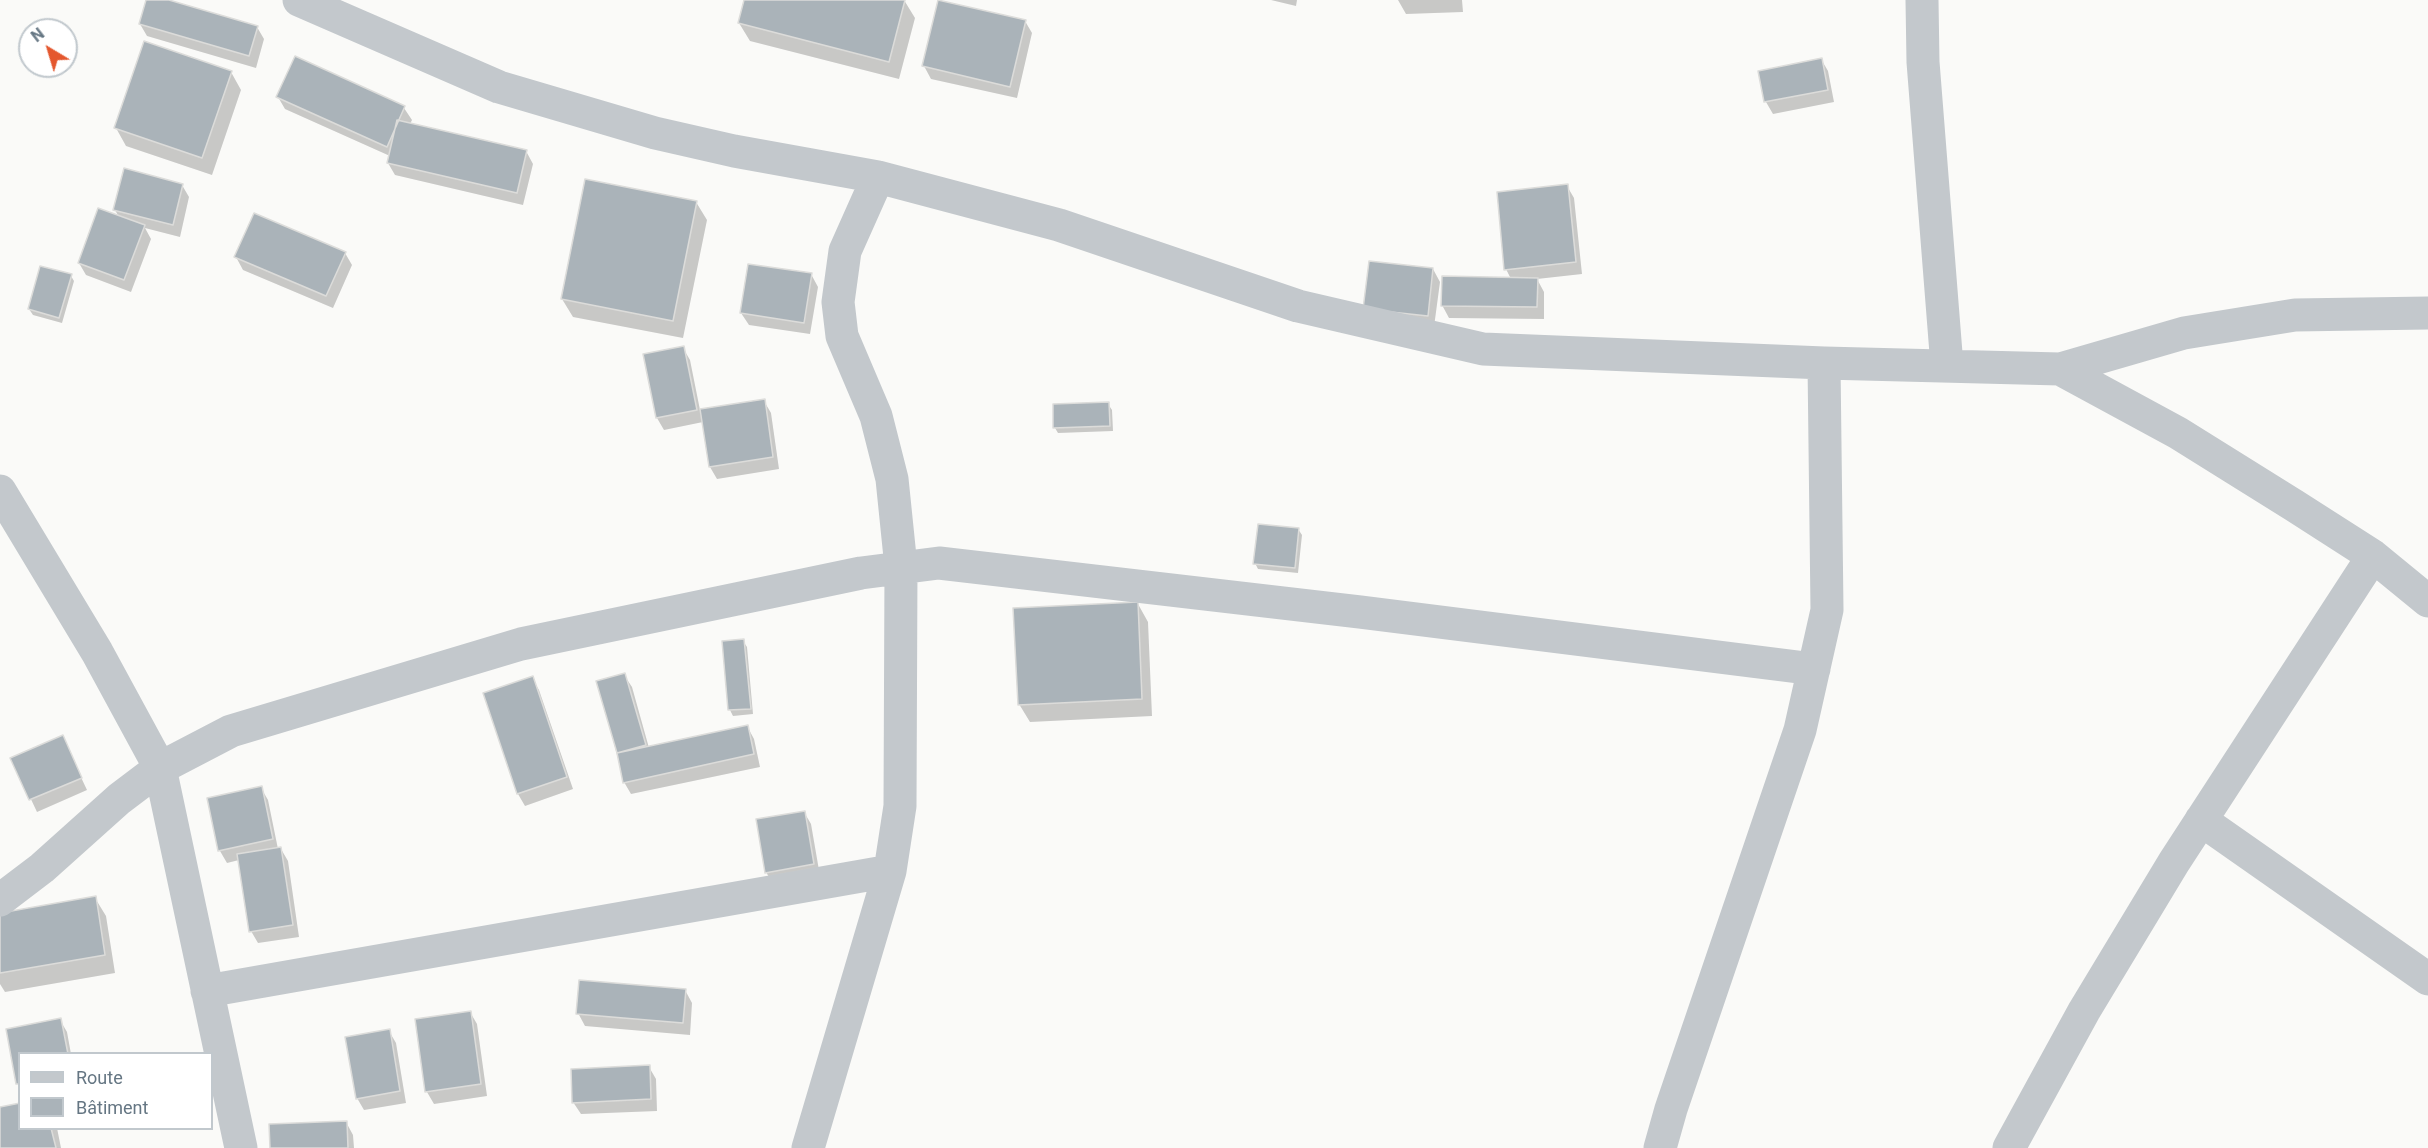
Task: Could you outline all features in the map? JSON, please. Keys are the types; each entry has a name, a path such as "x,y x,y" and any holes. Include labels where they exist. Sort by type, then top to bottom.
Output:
{"street":[{"path":"299,0 499,87 655,133 878,177 1059,225 1298,306 1483,349 1824,363 2060,369 2184,333 2295,315 2428,313"},
{"path":"1922,0 1923,62 1947,366"},
{"path":"808,1148 890,871 900,806 901,567 892,479 876,416 842,336 838,302 844,251 878,177"},
{"path":"1660,1148 1671,1109 1800,730 1827,610 1824,363"},
{"path":"2060,369 2178,433 2373,556 2428,601"},
{"path":"0,491 97,652 160,768 241,1148"},
{"path":"2009,1148 2084,1011 2201,820 2373,556"},
{"path":"0,900 42,868 119,799 160,768 231,731 520,644 861,573 901,567 939,564 1372,614 1814,669"},
{"path":"2201,820 2428,979"},
{"path":"207,991 890,871"}],"building":[{"path":"146,0 169,0 258,26 249,56 139,24"},
{"path":"744,0 905,0 889,62 738,23"},
{"path":"938,0 1026,20 1010,87 922,66"},
{"path":"144,41 232,71 202,158 114,128"},
{"path":"295,56 405,106 387,147 276,97"},
{"path":"1822,58 1828,90 1764,102 1758,71"},
{"path":"397,120 527,150 517,193 387,163"},
{"path":"124,168 183,184 173,225 113,210"},
{"path":"585,179 697,201 673,321 561,299"},
{"path":"1568,184 1576,262 1504,270 1497,192"},
{"path":"98,208 145,225 124,280 78,263"},
{"path":"254,213 346,252 326,296 234,257"},
{"path":"1369,261 1433,268 1428,316 1363,309"},
{"path":"748,264 812,273 804,323 740,313"},
{"path":"40,266 72,274 59,318 28,309"},
{"path":"1442,276 1538,278 1537,307 1441,306"},
{"path":"684,346 697,410 656,418 643,354"},
{"path":"765,399 773,457 709,467 700,409"},
{"path":"1109,402 1110,426 1053,428 1053,404"},
{"path":"1258,524 1299,528 1295,568 1253,564"},
{"path":"1138,602 1142,699 1018,705 1013,608"},
{"path":"744,639 751,709 728,710 722,641"},
{"path":"625,673 646,745 617,753 596,681"},
{"path":"533,676 567,777 517,794 483,693"},
{"path":"748,725 754,754 623,783 617,753"},
{"path":"63,735 82,778 29,800 10,758"},
{"path":"262,786 273,839 218,851 207,798"},
{"path":"805,811 814,864 765,873 756,819"},
{"path":"281,847 293,925 249,932 237,854"},
{"path":"96,896 105,955 0,973 0,913"},
{"path":"579,980 686,989 683,1023 576,1014"},
{"path":"471,1011 481,1084 425,1092 415,1019"},
{"path":"61,1018 68,1052 18,1052 18,1084 16,1084 6,1029"},
{"path":"390,1029 400,1091 356,1099 345,1037"},
{"path":"650,1065 651,1099 572,1103 571,1069"},
{"path":"18,1103 18,1130 52,1130 56,1148 0,1148 0,1107"},
{"path":"347,1121 348,1148 270,1148 269,1124"}]}
